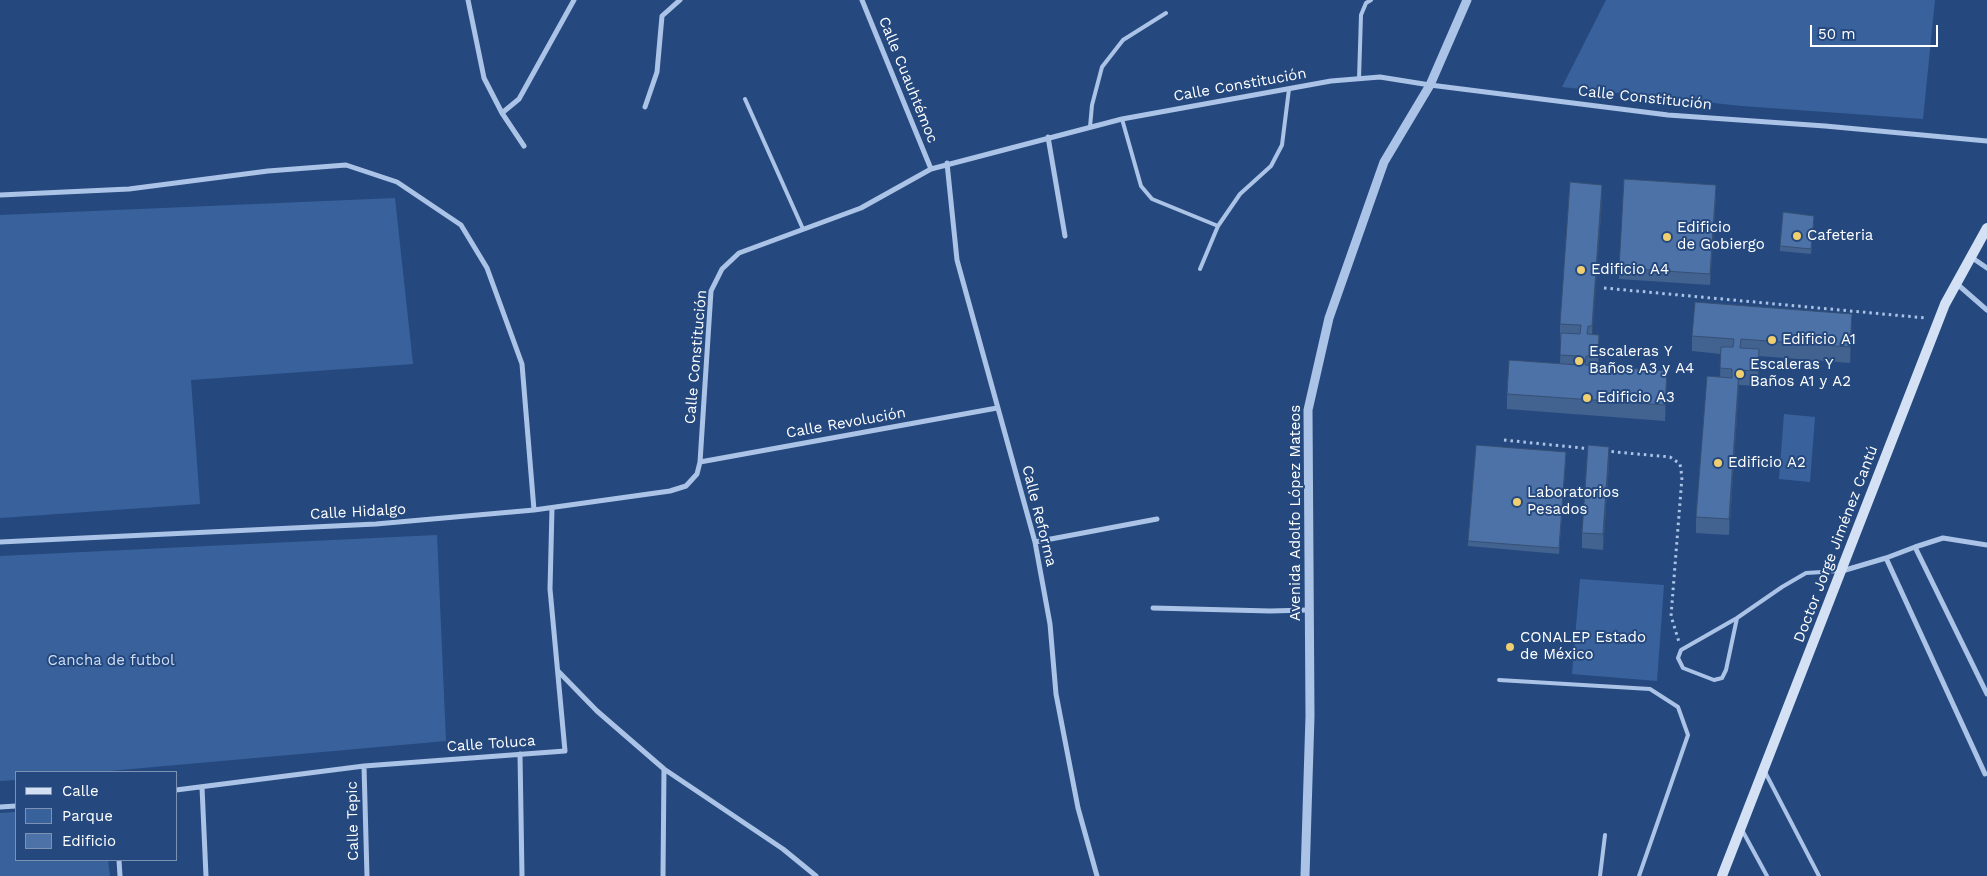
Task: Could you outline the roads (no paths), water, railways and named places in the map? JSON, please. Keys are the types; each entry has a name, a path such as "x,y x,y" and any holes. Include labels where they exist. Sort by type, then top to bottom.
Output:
{"main road":[{"name":"Doctor Jorge Jiménez Cantú","path":"1722,876 1939,320 1956,283 1987,228"}],"street":[{"path":"468,0 484,78 502,113 524,146"},
{"path":"502,113 519,99 574,0"},
{"path":"644,107 657,72 662,16 680,0"},
{"name":"Calle Cuauhtémoc","path":"862,0 930,169"},
{"name":"Avenida Adolfo López Mateos","path":"1305,876 1310,716 1308,410 1329,318 1384,162 1430,85 1467,0"},
{"name":"Calle Constitución","path":"700,462 711,291 722,268 739,253 861,208 930,169 1048,137 1122,119 1289,89 1380,77 1668,115 1825,126 1987,141"},
{"path":"1048,137 1065,236"},
{"name":"Calle Reforma","path":"947,164 957,260 1035,542 1050,624 1056,694 1078,808 1097,876"},
{"path":"0,195 129,189 268,171 346,165 397,182 461,225 487,268 522,364 534,510"},
{"path":"1971,257 1987,268"},
{"path":"1956,283 1987,310"},
{"name":"Calle Revolución","path":"700,462 997,408"},
{"name":"Calle Hidalgo","path":"0,542 376,524 552,508 670,492 686,486 697,474 700,462"},
{"name":"Calle Toluca","path":"178,790 364,766 565,751 550,589 552,508"},
{"path":"1035,542 1157,519"},
{"path":"1842,571 1943,538 1987,545"},
{"path":"1915,547 1987,694"},
{"path":"1886,558 1985,774"},
{"path":"1153,608 1309,610"},
{"path":"558,670 597,711 664,770 783,849 816,876"},
{"path":"520,754 522,876"},
{"name":"Calle Tepic","path":"364,766 367,876"},
{"path":"663,876 664,770"},
{"path":"202,787 206,876"},
{"path":"0,807 15,806"},
{"path":"119,861 120,876"}],"lane":[{"path":"1359,79 1361,14 1366,2 1370,0"},
{"path":"1090,127 1092,105 1102,66 1123,40 1166,13"},
{"path":"1200,269 1218,226 1240,194 1271,166 1282,144 1289,89"},
{"path":"745,99 803,229"},
{"path":"1122,119 1141,186 1152,199 1218,226"},
{"path":"1737,618 1726,670 1722,678 1714,680 1683,668 1678,658 1681,650 1737,618 1782,586 1806,573 1842,571"},
{"path":"1499,680 1650,689 1678,707 1688,735 1639,876"},
{"path":"1764,769 1819,876"},
{"path":"1741,828 1767,876"},
{"path":"1600,876 1605,835"}],"place":[{"name":"Cafeteria","path":"1797,236"},
{"name":"Edificio de Gobiergo","path":"1667,237"},
{"name":"Edificio A4","path":"1581,270"},
{"name":"Edificio A1","path":"1772,340"},
{"name":"Escaleras Y Baños A3 y A4","path":"1579,361"},
{"name":"Escaleras Y Baños A1 y A2","path":"1740,374"},
{"name":"Edificio A3","path":"1587,398"},
{"name":"Edificio A2","path":"1718,463"},
{"name":"Laboratorios Pesados","path":"1517,502"},
{"name":"CONALEP Estado de México","path":"1510,647"}],"park label":[{"name":"Cancha de futbol","path":"111,661"}]}
